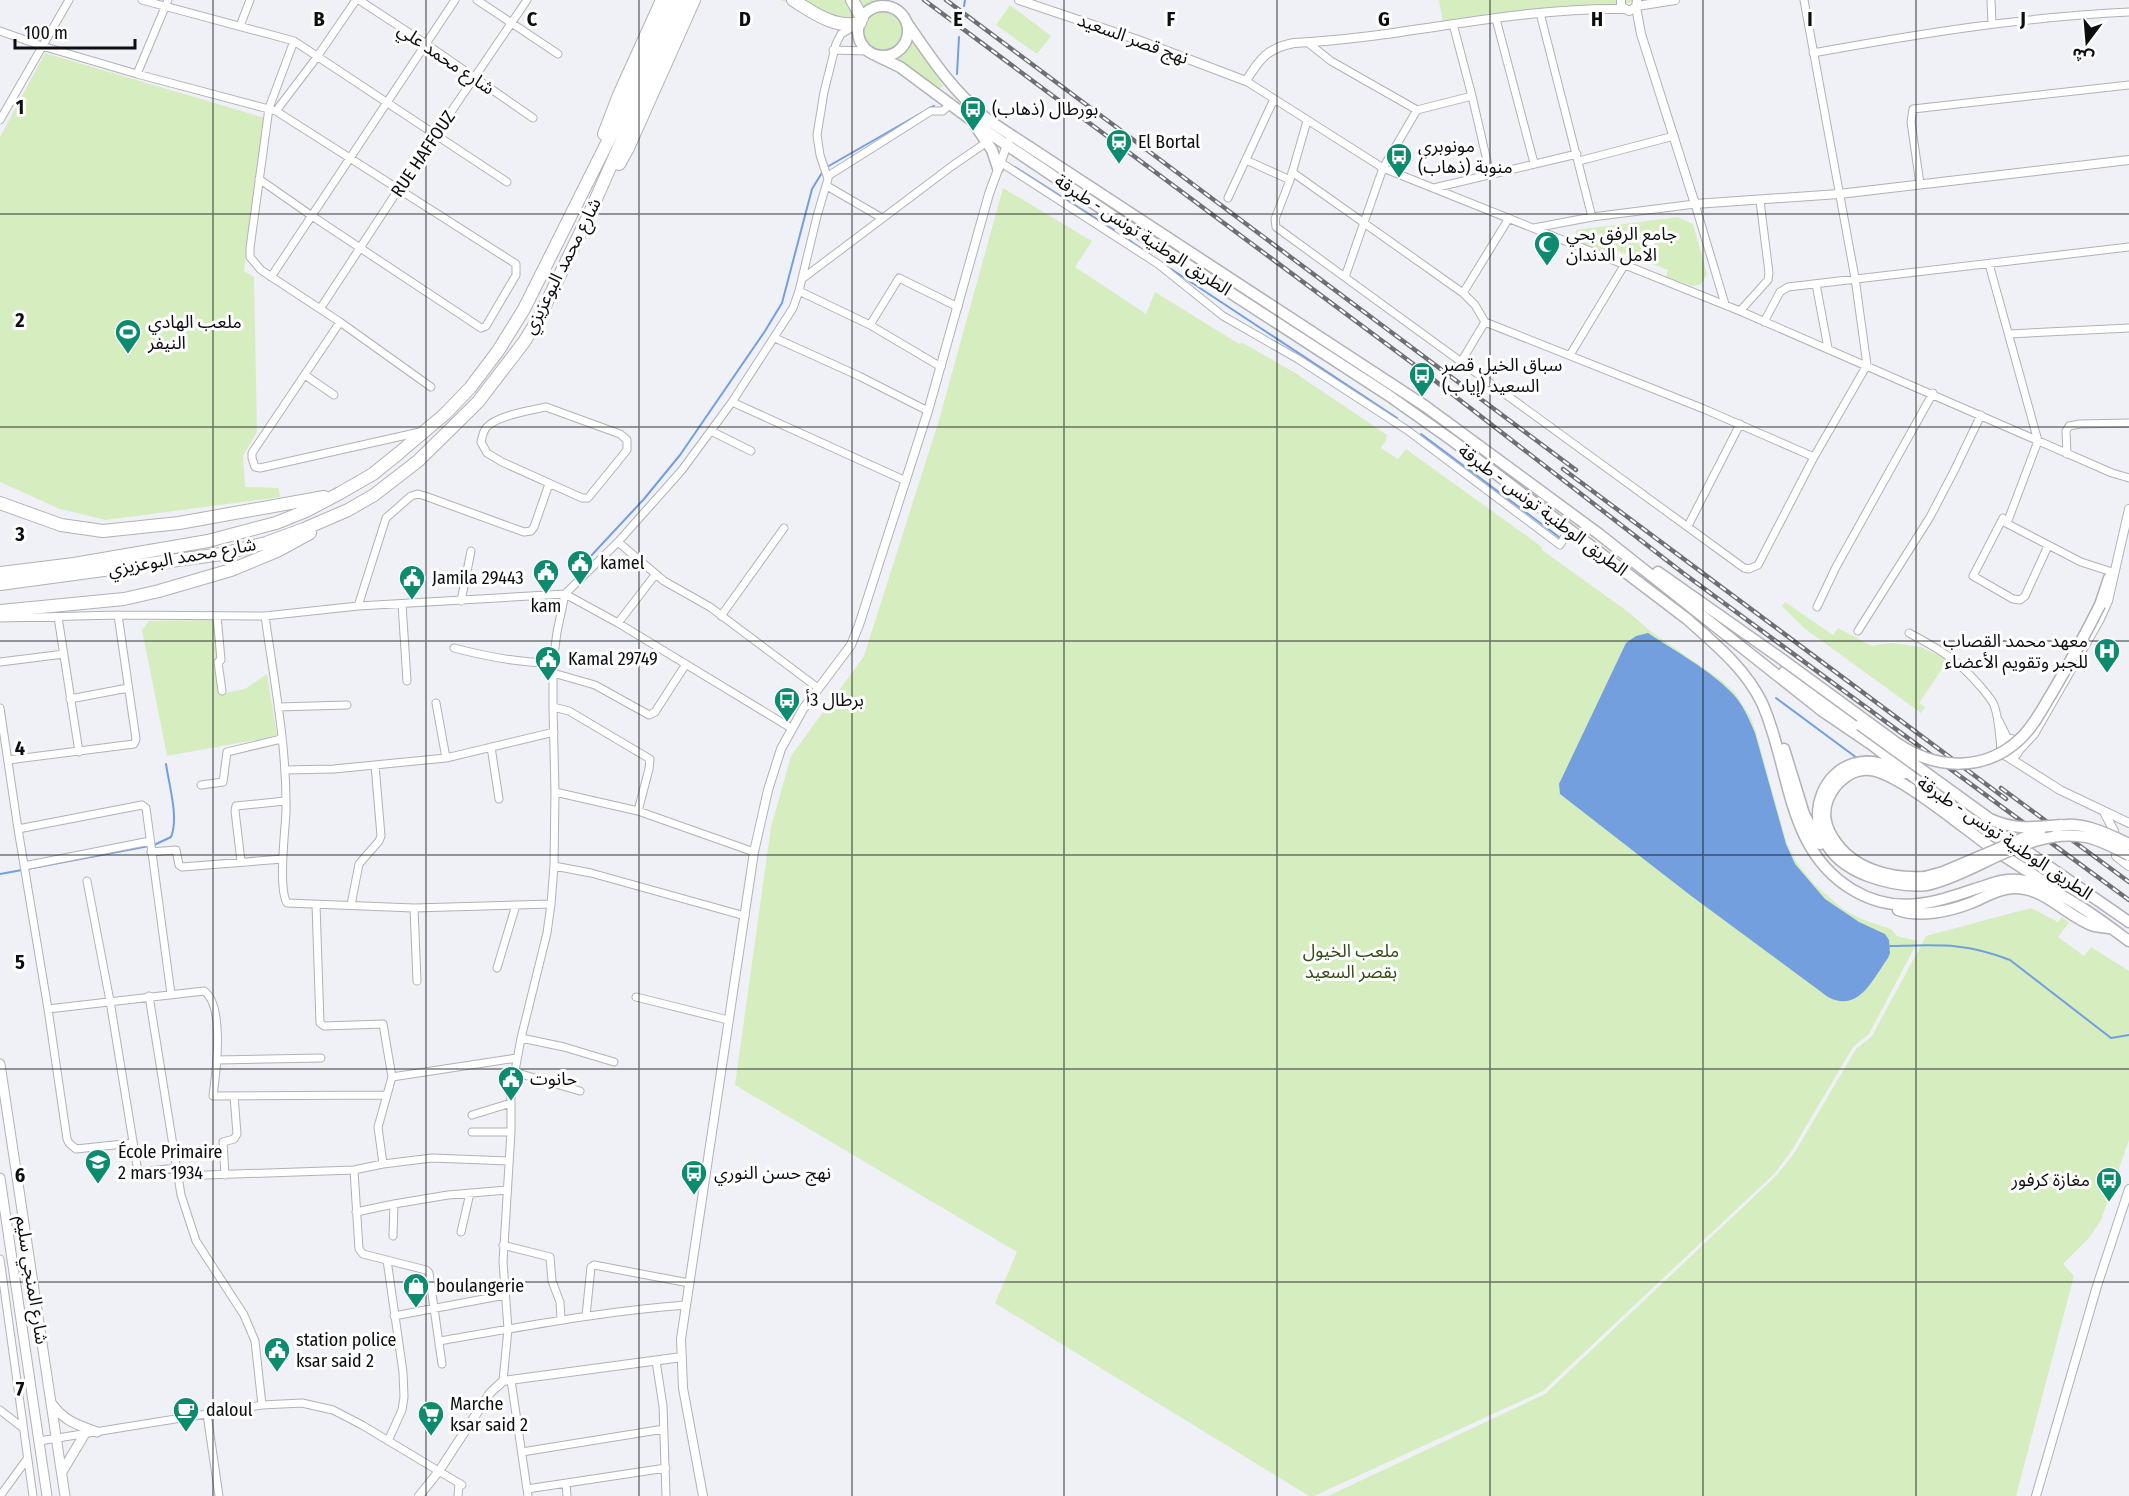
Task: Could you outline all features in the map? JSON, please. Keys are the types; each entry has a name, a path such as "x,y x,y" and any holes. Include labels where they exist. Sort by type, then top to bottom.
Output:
{"highway":[{"path":"573,211 619,95 662,0"},
{"name":"شارع محمد البوعزيزي","path":"0,584 208,541 251,530 306,511 374,474 445,414 470,388 498,351 540,281 629,99 672,0"},
{"name":"شارع محمد البوعزيزي","path":"0,573 75,569 222,554 266,543 304,530 348,510 374,495 418,460 478,402 524,342 539,318 588,217 684,0"},
{"path":"588,217 628,148 694,0"},
{"path":"794,0 837,23 847,25 862,20 852,0"},
{"path":"0,503 61,525 103,531 179,523 270,508 340,493"},
{"path":"0,611 124,599 207,578 277,551 348,510"}],"main road":[{"path":"862,20 878,7 893,8 905,19 909,33 907,41 901,49 891,55 872,53 860,38 862,20 865,0"},
{"name":"الطريق الوطنية تونس - طبرقة","path":"890,0 950,85 1009,140 1123,223 1388,395 1453,441 1687,619 1720,649 1755,690 1771,727 1795,816 1804,837 1824,866 1837,878 1852,889 1879,901 1910,906 1926,904 1997,882 2009,880 2034,884 2074,904 2129,941"},
{"name":"الطريق الوطنية تونس - طبرقة","path":"872,53 900,67 969,118 1009,140 1425,406 1599,534 1821,710 1847,726 1957,810 2002,834 2129,922"},
{"path":"969,118 987,142 999,165"},
{"path":"1599,534 1783,660 1907,750 1937,762 1952,765 1970,763 1996,755 2012,746 2026,732 2073,657 2100,604 2112,572"},
{"path":"1760,662 1782,671 1990,819 2021,828 2061,825 2090,828 2129,844"},
{"path":"1755,690 1770,712 1781,739 1809,825 1821,845 1859,873 1879,880 1907,885 1963,873 2028,844 2056,836 2087,837 2129,855"},
{"path":"1840,861 1821,832 1817,812 1818,800 1824,787 1839,771 1850,765 1877,763 1895,769 1957,810"},
{"path":"2061,825 2027,836 1943,872 1926,881 1865,867 1850,858 1836,843 1827,825 1825,814 1832,791 1846,776 1857,771 1870,770 1894,778 2074,904"},
{"path":"1879,901 1906,913 1925,913 1960,907 2004,889 2021,888 2044,896 2095,926 2112,929"},
{"name":"شارع المنجي سليم","path":"0,1064 65,1496"},
{"name":"شارع المنجي سليم","path":"0,1178 47,1496"},
{"path":"51,1401 64,1418 73,1424 97,1432"},
{"path":"62,1472 84,1435"}],"street":[{"path":"0,120 69,0"},
{"path":"142,0 166,3 294,41 507,182"},
{"path":"240,26 250,0"},
{"path":"273,110 317,57 358,0"},
{"name":"شارع محمد علي","path":"358,0 533,118"},
{"path":"271,277 455,0"},
{"path":"477,0 558,54"},
{"name":"RUE HAFFOUZ","path":"321,309 398,190 527,0"},
{"name":"نهج قصر السعيد","path":"1019,0 1138,40 1246,81"},
{"path":"1661,0 1668,1"},
{"path":"1675,0 1637,4 1632,11 1623,5 1540,13 1285,45 1269,52 1258,61 1246,81 1383,168 1725,304 1933,393 2067,454 2129,478"},
{"path":"1307,121 1275,225 1744,568 1749,569 1758,566 1814,457 1867,365 1855,278 1804,0"},
{"path":"1991,0 1992,23"},
{"path":"137,74 166,3"},
{"path":"1637,4 1641,34 1725,304"},
{"path":"1623,5 1641,34"},
{"path":"1813,53 1992,23 2076,14 2129,12"},
{"path":"1540,13 1592,217"},
{"path":"1496,19 1534,164"},
{"path":"666,1468 566,1483 528,1492 507,1380 508,1329 503,1245 511,1103 514,1072 547,933 555,866 553,673 557,632 565,594 618,542 665,491 732,402 789,314 799,291 817,216 827,186 828,175 820,155 818,126 833,50 841,34 862,20"},
{"path":"1453,24 1490,174"},
{"path":"0,31 137,74 273,110 516,264 516,275 486,326 481,328 259,179"},
{"path":"294,41 273,110 259,179 250,257 261,270 340,322 431,387"},
{"path":"1306,42 1331,61 1417,110 1472,96"},
{"path":"833,50 872,53"},
{"path":"1920,184 1911,122 1913,109 2129,86"},
{"path":"1228,198 1274,99"},
{"path":"828,175 927,113 943,111 951,103"},
{"path":"1344,277 1383,168 1417,110"},
{"path":"1434,188 1534,164 1578,158 1674,136"},
{"path":"703,1496 683,1388 681,1339 754,852 775,765 790,728 855,636 928,411 999,165 1009,140"},
{"path":"802,279 987,142"},
{"path":"1246,159 1290,180"},
{"path":"1534,228 1592,217 1695,204 1839,194 2129,160"},
{"path":"999,165 1158,264 1223,316 1298,359 1407,430 1560,545 1569,529"},
{"path":"1292,172 1462,292 1475,305 1485,322 1740,424 1814,457"},
{"path":"827,186 882,218"},
{"path":"1740,311 1768,280 1760,201"},
{"path":"1462,292 1509,218"},
{"path":"1764,322 1784,288 2129,247"},
{"path":"1570,355 1625,264"},
{"path":"1989,264 2038,441 2007,524"},
{"path":"870,325 899,278 958,307"},
{"path":"1816,284 1828,348"},
{"path":"799,291 870,325 941,367"},
{"path":"340,322 252,453 255,467 260,468 422,432"},
{"path":"1461,362 1485,322"},
{"path":"2009,334 2129,328"},
{"path":"775,338 928,411"},
{"path":"305,375 333,395"},
{"path":"1816,607 1933,393"},
{"path":"732,402 906,481"},
{"path":"550,407 620,434 627,440 627,450 588,498 582,498 549,483 501,462 487,453 481,442 484,430 501,419 550,407"},
{"path":"1858,631 1930,517 1981,415"},
{"path":"2067,454 2066,430 2069,426 2129,423"},
{"path":"1688,526 1740,424"},
{"path":"711,431 751,450"},
{"path":"357,606 386,518 411,496 418,494 425,496 524,532 531,531 534,527 549,483"},
{"path":"2001,747 2012,740 2034,718 2077,642 2125,545 2129,510"},
{"path":"2048,546 2024,598 2013,599 1974,578 2003,518 2002,522 2048,546 2081,562 2112,572"},
{"path":"721,616 784,528"},
{"path":"618,542 655,574 721,616 818,688"},
{"path":"461,601 471,551"},
{"path":"2008,758 2014,757 2034,734 2092,634 2108,601 2112,572"},
{"path":"618,623 655,574"},
{"path":"0,618 118,615 265,616 357,606 565,594 618,623 790,728"},
{"path":"402,604 407,681"},
{"path":"8,760 135,744 118,615"},
{"path":"217,616 222,660 218,662 222,691"},
{"path":"265,616 285,770 283,859 284,895 287,903 414,908 551,903"},
{"path":"58,617 79,752"},
{"path":"1909,633 1963,666 1993,702 1998,719 2002,754 2060,790 2128,822"},
{"path":"454,648 497,659 554,663"},
{"path":"0,662 64,654"},
{"path":"553,673 595,685 649,715 655,712 686,664"},
{"path":"70,699 128,688"},
{"path":"436,703 446,758"},
{"path":"278,707 347,705"},
{"path":"553,707 568,711 650,759 650,769 638,812"},
{"path":"0,708 69,1143 76,1149 133,1143"},
{"path":"1998,719 2012,740 2018,744 2029,772"},
{"path":"285,770 334,769 446,758 554,732"},
{"path":"201,785 224,782 227,752 281,740"},
{"path":"491,747 499,799"},
{"path":"351,906 359,864 379,842 381,836 375,765"},
{"path":"555,792 638,812 754,852"},
{"path":"241,861 236,806 285,801"},
{"path":"18,829 142,806 146,808 171,994"},
{"path":"2104,811 2114,831 2116,856 2129,866"},
{"path":"2114,831 2128,822"},
{"path":"24,866 150,841"},
{"path":"151,852 176,850 179,865 182,867 283,859"},
{"path":"555,866 602,876 745,916"},
{"path":"87,881 110,1000 138,1172 225,1175 354,1170 432,1158 509,1161"},
{"path":"316,905 322,1025 383,1024 392,1077 378,1127 383,1164"},
{"path":"497,968 516,905"},
{"path":"414,908 417,981"},
{"path":"48,1008 204,991 207,993 215,1018 218,1037 213,1096 387,1095"},
{"path":"149,996 181,1195 196,1241 244,1315 255,1341 262,1405"},
{"path":"636,997 728,1020"},
{"path":"522,1038 564,1047 614,1062"},
{"path":"217,1060 321,1058"},
{"path":"392,1077 517,1058"},
{"path":"514,1072 580,1091"},
{"path":"225,1175 223,1142 234,1139 237,1134 234,1096"},
{"path":"472,1115 511,1103"},
{"path":"472,1132 511,1132"},
{"path":"354,1170 360,1252 426,1270 429,1273 442,1364"},
{"path":"2036,1496 2097,1286 2129,1189"},
{"path":"356,1212 394,1204 507,1190"},
{"path":"461,1232 470,1193"},
{"path":"393,1236 394,1204"},
{"path":"503,1245 550,1257 552,1281 561,1302 561,1319"},
{"path":"0,1259 33,1496"},
{"path":"387,1260 403,1372 404,1397 402,1410 388,1441"},
{"path":"586,1316 589,1275 594,1265 689,1282"},
{"path":"394,1316 505,1295"},
{"path":"440,1341 561,1319 633,1309 686,1305"},
{"path":"419,1496 439,1471 490,1393 507,1380 682,1357"},
{"path":"656,1361 664,1428 666,1496"},
{"path":"39,1441 262,1405 302,1403 333,1410 362,1425 460,1484 458,1496"},
{"path":"0,1410 23,1428"},
{"path":"207,1414 219,1496"},
{"path":"522,1452 664,1428"},
{"path":"0,1496 27,1459"},
{"path":"566,1483 567,1496"}],"green space":[{"path":"780,0 883,0 901,22 943,86 939,89 874,50 847,27 810,10"},
{"path":"1439,0 1656,0 1443,22"},
{"path":"1010,5 1051,36 1037,54 996,25"},
{"name":"ملعب الهادي النيفر","path":"45,53 265,118 244,271 254,277 257,432 243,456 245,487 279,488 280,497 106,520 60,509 0,482 0,137"},
{"name":"ملعب الخيول بقصر السعيد","path":"1003,188 1092,241 1075,267 1146,314 1155,292 1239,344 1243,343 1295,373 1387,435 1381,448 1398,459 1406,449 1542,547 1542,550 1631,614 1650,631 1721,680 1735,693 1751,718 1787,844 1797,863 1814,884 1843,909 1861,919 1891,929 1897,936 1918,941 1869,1034 1853,1047 1792,1150 1775,1173 1543,1391 1314,1496 1309,1496 995,1303 1017,1252 735,1085 771,827 791,756 864,656 939,420"},
{"path":"1678,217 1693,224 1707,274 1701,284 1693,286 1666,277 1668,270 1608,247 1605,252 1575,240 1576,230"},
{"path":"1785,602 1833,635 1838,628 1872,646 1891,643 1921,647 1948,660 1919,703 1925,707 1921,713 1804,628 1782,606"},
{"path":"215,620 219,659 213,661 219,694 245,689 267,674 277,736 167,756 142,630 149,621"},
{"path":"2031,908 2058,922 2062,917 2069,923 2058,937 2084,956 2091,947 2129,971 2129,1140 2101,1220 2089,1238 2063,1264 2074,1276 2016,1496 1328,1496 1545,1394 1777,1175 1795,1152 1856,1049 1872,1036 1926,936"}],"water":[{"path":"1648,633 1703,669 1736,697 1755,733 1786,844 1795,864 1825,899 1859,922 1885,934 1889,940 1888,958 1864,992 1856,997 1848,1001 1839,1001 1828,997 1690,895 1560,794 1559,784 1626,643 1636,636"}],"waterway":[{"path":"964,6 965,0"},
{"path":"957,74 959,37"},
{"path":"928,109 934,106"},
{"path":"827,167 923,112"},
{"path":"1015,167 1114,230"},
{"path":"575,573 644,499 680,455 765,331 782,303 812,189 823,171"},
{"path":"1129,240 1153,257"},
{"path":"1171,269 1397,418"},
{"path":"1421,434 1559,537"},
{"path":"1776,698 1857,758"},
{"path":"154,845 171,837 173,829 174,811 166,764"},
{"path":"27,869 149,846"},
{"path":"0,874 22,870"},
{"path":"1890,946 1965,947 1994,954 2010,960 2111,1038 2129,1035"}],"railway":[{"path":"924,0 1416,366 1683,573 2129,900"},
{"path":"946,0 1576,470"},
{"path":"1563,469 2006,799"},
{"path":"2001,788 2129,882"}],"place":[{"name":"بورطال (ذهاب)","path":"973,132"},
{"name":"El Bortal","path":"1119,165"},
{"name":"مونوبري منوبة (ذهاب)","path":"1399,179"},
{"name":"جامع الرفق بحي الامل الدندان","path":"1547,267"},
{"name":"ملعب الهادي النيفر","path":"128,355"},
{"name":"سباق الخيل قصر السعيد (إياب)","path":"1422,398"},
{"name":"kamel","path":"580,586"},
{"name":"kam","path":"546,595"},
{"name":"Jamila 29443","path":"412,601"},
{"name":"معهد محمد القصاب للجبر وتقويم الأعضاء","path":"2107,674"},
{"name":"Kamal 29749","path":"548,682"},
{"name":"برطال 3أ","path":"787,723"},
{"name":"حانوت","path":"511,1102"},
{"name":"École Primaire 2 mars 1934","path":"98,1185"},
{"name":"نهج حسن النوري","path":"694,1196"},
{"name":"مغازة كرفور","path":"2109,1203"},
{"name":"boulangerie","path":"416,1309"},
{"name":"station police ksar said 2","path":"277,1373"},
{"name":"daloul","path":"186,1433"},
{"name":"Marche ksar said 2","path":"431,1437"}]}
